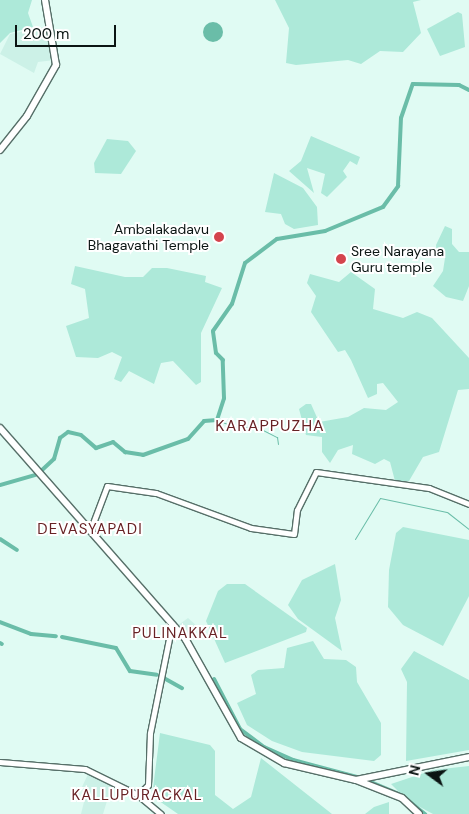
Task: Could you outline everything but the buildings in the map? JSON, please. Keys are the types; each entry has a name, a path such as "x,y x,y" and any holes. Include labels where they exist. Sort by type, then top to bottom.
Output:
{"main road":[{"path":"0,150 27,116 56,65 45,0"},
{"path":"0,428 191,647 241,738 284,763 356,780 402,798 419,814"},
{"path":"356,780 469,757"}],"street":[{"path":"90,531 107,486 156,493 209,509 251,528 294,534 296,510 316,472 429,488 469,504"},
{"path":"138,795 148,785 150,733 172,624"},
{"path":"0,762 74,765 138,795 162,814"}],"shaded area":[{"path":"0,0 32,0 28,13 33,27 10,33 0,43"},
{"path":"275,0 421,0 413,2 421,33 403,52 380,51 361,64 348,60 296,65 286,63 289,28"},
{"path":"458,12 462,14 465,47 440,56 427,29"},
{"path":"213,22 220,25 223,32 220,39 213,42 206,39 203,32 206,25"},
{"path":"50,26 55,60 38,62 34,73 0,54 10,34"},
{"path":"311,136 360,157 357,165 350,161 343,171 347,177 327,197 321,193 325,174 307,168 314,193 289,171 301,161"},
{"path":"107,139 128,141 136,151 121,174 95,173 94,163"},
{"path":"274,173 303,188 317,207 318,225 294,229 285,224 281,214 265,212"},
{"path":"445,226 452,229 452,244 459,252 469,252 469,286 463,301 446,297 433,286 443,271 445,258 437,255 436,245"},
{"path":"75,266 125,277 143,277 152,268 167,268 206,276 205,282 222,288 201,333 201,382 196,385 173,361 161,363 154,384 129,371 121,382 114,379 122,357 112,352 98,358 76,357 66,326 89,318 85,289 71,284"},
{"path":"351,272 375,289 373,309 403,318 417,312 432,318 469,358 469,389 458,390 439,452 423,457 409,481 395,481 390,462 384,459 375,464 352,454 353,445 338,450 330,463 322,452 322,437 306,435 299,409 306,404 311,404 319,422 348,417 364,408 386,410 398,402 383,383 377,384 377,394 368,398 345,350 338,352 311,312 316,296 307,283 310,274 339,282"},
{"path":"403,527 469,540 469,596 443,646 403,625 388,607 389,570 396,533"},
{"path":"335,564 341,600 335,618 342,651 298,619 288,605 302,580"},
{"path":"227,584 245,584 307,628 306,632 225,663 206,621 218,591"},
{"path":"188,618 198,627 188,639 177,626"},
{"path":"313,641 324,659 346,660 356,667 357,682 381,723 381,755 374,761 302,752 272,741 247,725 237,703 256,694 251,675 258,670 284,668 287,648"},
{"path":"414,651 469,680 469,750 406,761 407,682 401,669"},
{"path":"160,733 210,745 215,751 215,795 233,809 251,797 261,758 332,814 178,814 152,796"},
{"path":"469,766 469,814 433,814 407,800 391,784 433,770"},
{"path":"89,772 112,785 103,814 81,814 85,798 82,787"},
{"path":"389,802 389,814 365,814 374,807"}],"waterway":[{"path":"41,471 54,459 60,438 68,432 81,435 96,448 113,442 125,452 143,455 188,439 204,421 217,420 224,398 223,360 216,353 213,331 232,304 245,263 277,239 325,231 383,207 398,186 401,118 413,84 459,85 469,90"},
{"path":"217,420 238,428 255,426 277,437 278,444"},
{"path":"0,485 36,475"},
{"path":"355,539 380,498 447,512 469,529"},
{"path":"0,539 17,550"},
{"path":"0,622 31,634 56,636"},
{"path":"62,637 116,648 130,671 157,675"},
{"path":"162,677 182,688"},
{"path":"214,679 240,729 264,747 293,760 357,777"},
{"path":"366,780 397,793"},
{"path":"405,798 425,814"}],"place":[{"name":"Ambalakadavu Bhagavathi Temple","path":"219,237"},
{"name":"Sree Narayana Guru temple","path":"341,259"}],"district":[{"name":"KARAPPUZHA","path":"270,426"},
{"name":"DEVASYAPADI","path":"90,530"},
{"name":"PULINAKKAL","path":"180,634"},
{"name":"KALLUPURACKAL","path":"137,796"}]}
